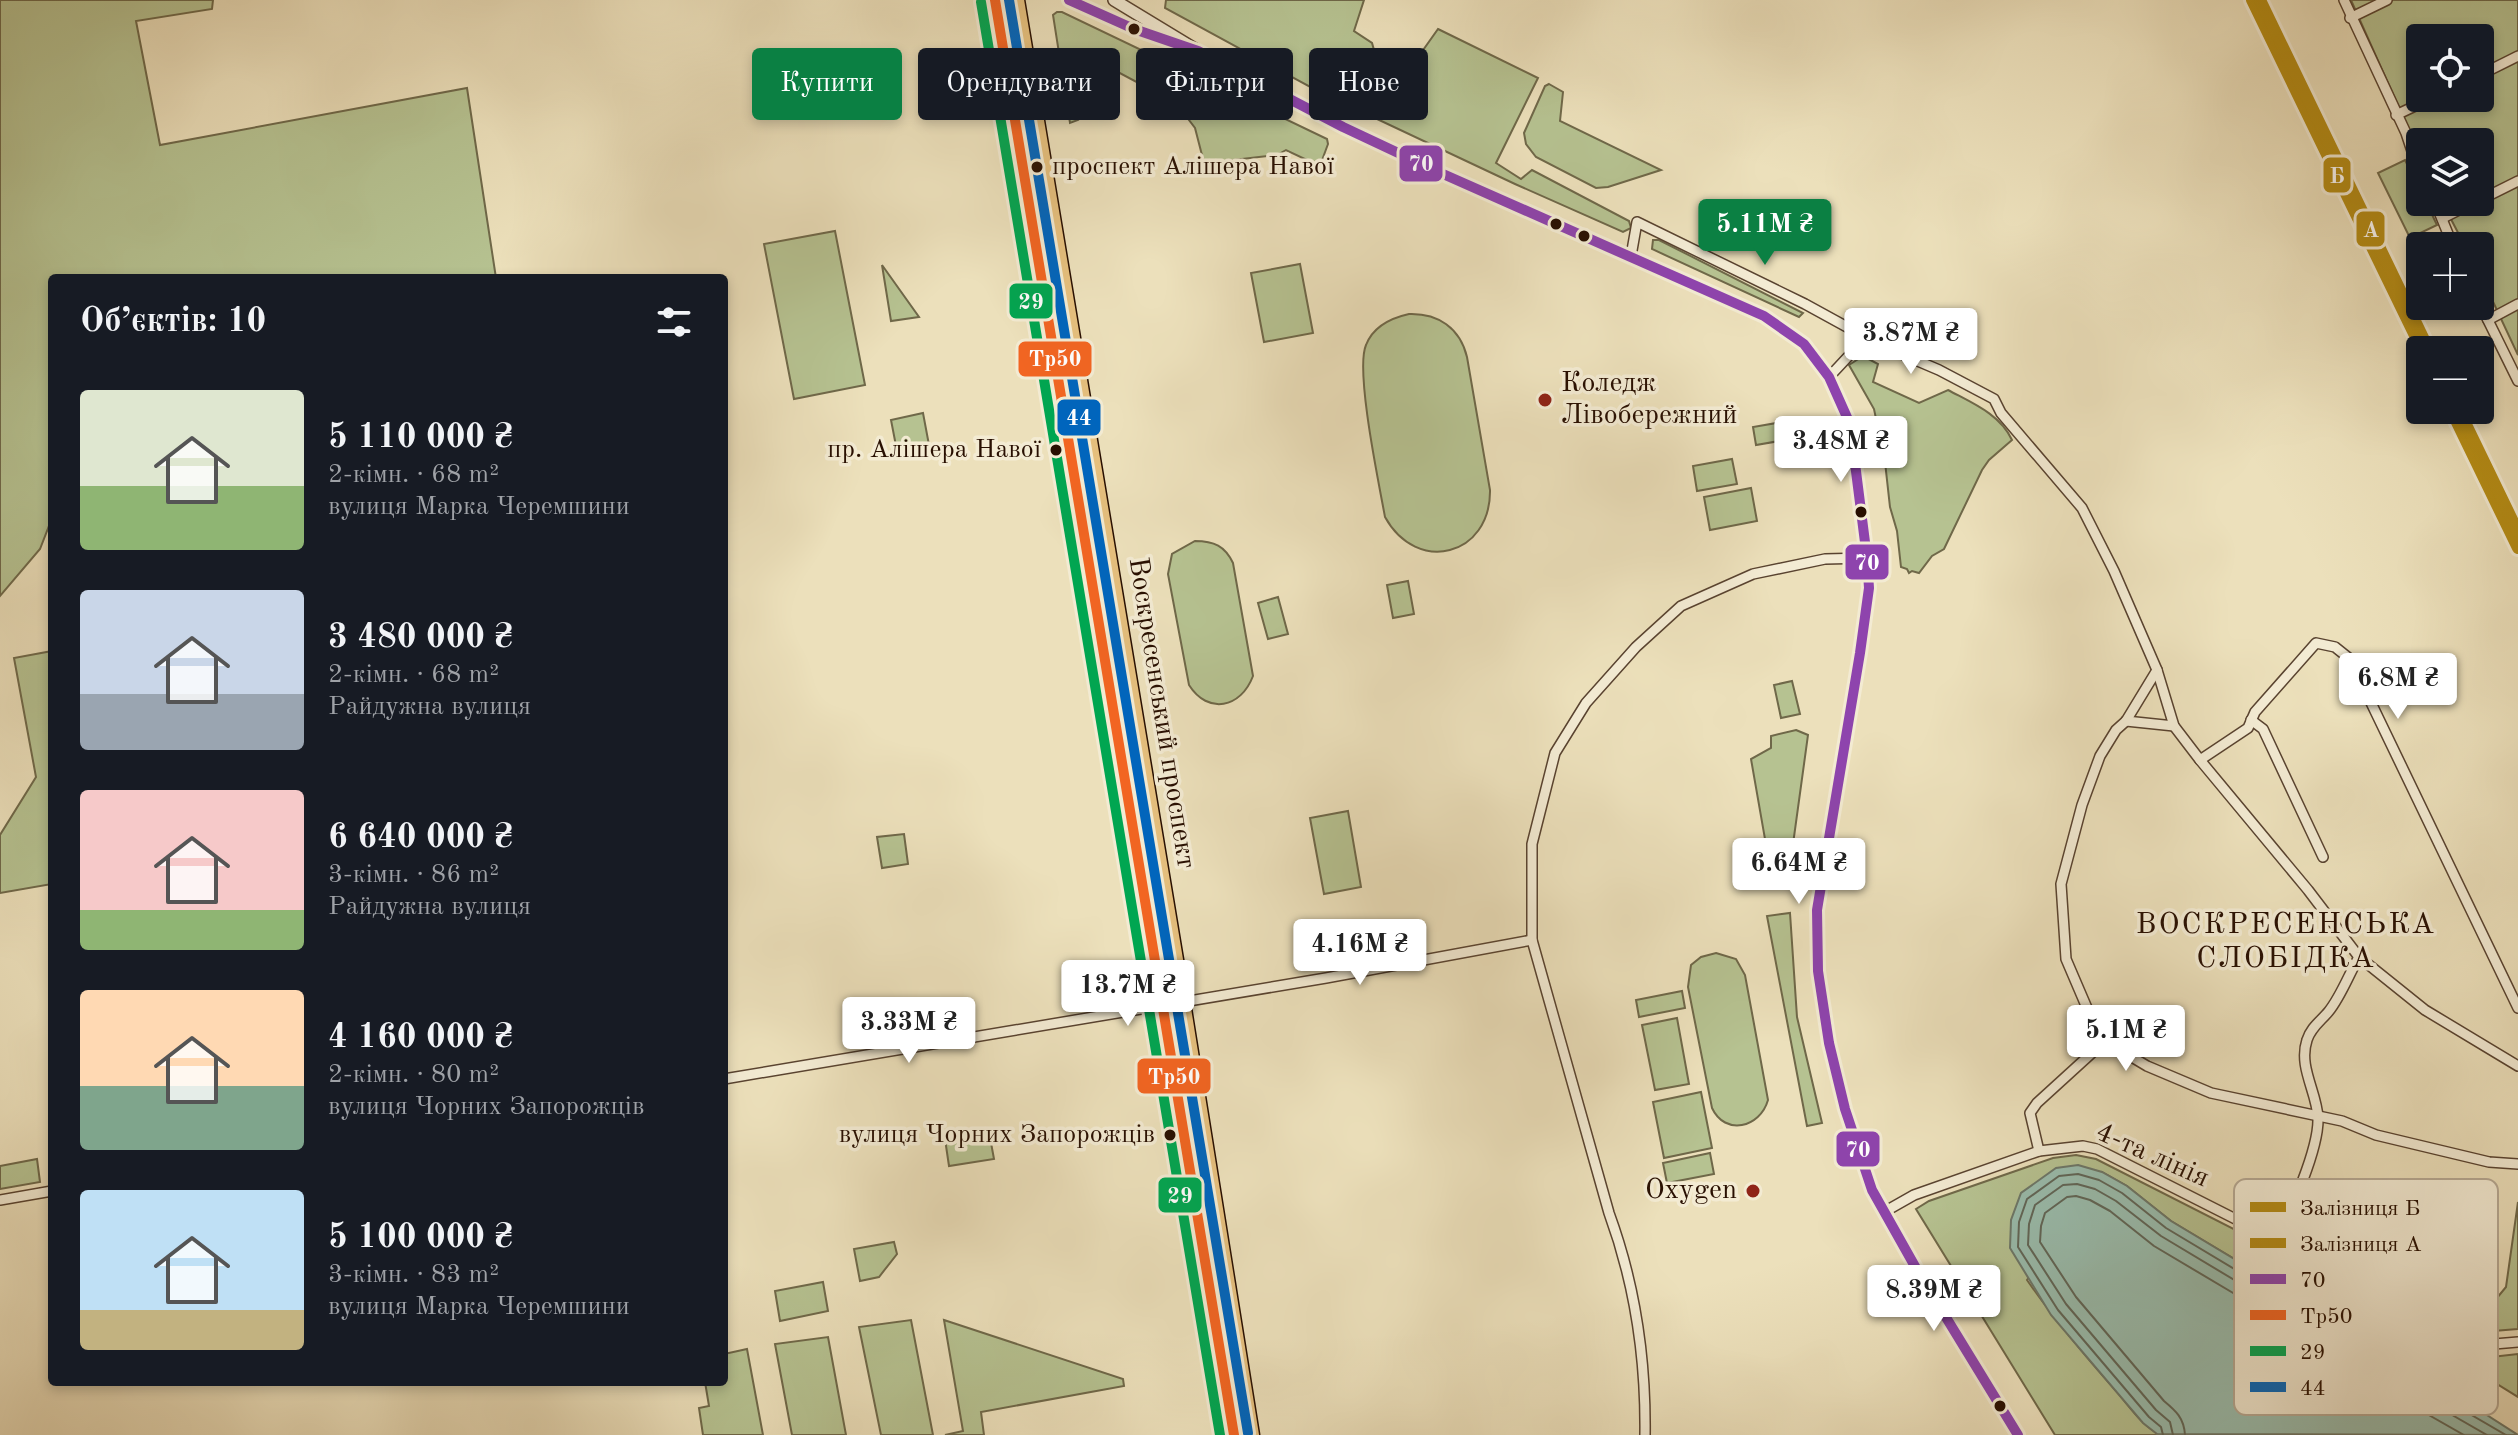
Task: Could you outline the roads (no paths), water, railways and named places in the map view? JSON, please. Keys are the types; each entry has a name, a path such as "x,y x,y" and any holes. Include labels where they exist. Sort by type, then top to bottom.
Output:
{"main road":[{"name":"Воскресенський проспект","path":"995,0 1234,1435"},
{"name":"Воскресенський проспект","path":"1017,0 1252,1435"}],"street":[{"path":"1069,0 1134,29 1189,48"},
{"path":"1114,0 1193,48"},
{"path":"2344,0 2406,140"},
{"path":"2350,18 2387,0"},
{"path":"2494,68 2518,56"},
{"path":"1293,99 1425,165 1764,316 1804,344 1829,377 1850,424 1869,588 1817,910 1818,971 1829,1043 1845,1109 1872,1190 2018,1435"},
{"path":"2396,115 2406,110"},
{"path":"2494,193 2518,181"},
{"path":"2447,216 2443,218 2448,232"},
{"path":"1631,256 1637,222 1994,399 2001,413 2082,508 2114,571 2157,670 2174,726 2200,760 2359,957 2425,1010 2518,1066"},
{"path":"2494,317 2518,304"},
{"path":"2488,320 2518,381"},
{"path":"1829,377 1858,346 1878,344"},
{"path":"1645,1435 1642,1345 1621,1247 1532,940 1532,844 1555,753 1586,703 1616,668 1681,606 1753,574 1825,559 1867,558"},
{"path":"2200,760 2248,728 2255,712 2316,643 2335,647 2350,659 2518,1008"},
{"path":"2157,670 2100,756 2082,805 2061,884 2066,959 2093,1022 2105,1041 2147,1066 2211,1093 2342,1121 2376,1135 2489,1162 2518,1164"},
{"path":"2251,720 2263,729 2323,857"},
{"path":"2126,721 2174,726"},
{"path":"728,1078 1532,940"},
{"path":"2301,1179 2317,1135 2318,1116 2306,1073 2307,1041 2313,1028 2330,1010 2359,957"},
{"path":"2039,1151 2030,1113 2105,1041"},
{"name":"4-та лінія","path":"1884,1212 1914,1195 2039,1151 2083,1146 2097,1149 2234,1218"},
{"path":"0,1200 48,1192"},
{"name":"4-та лінія","path":"2498,1344 2518,1342"}],"water":[{"path":"2078,1165 2102,1172 2127,1186 2171,1221 2234,1259 2234,1415 2487,1415 2518,1435 2157,1434 2143,1423 2051,1315 2010,1248 2011,1220 2021,1193 2056,1168"}],"rail line":[{"name":"Б","path":"2252,0 2415,336"},
{"name":"A","path":"2260,0 2422,336"},
{"name":"Б","path":"2458,424 2518,548"},
{"name":"A","path":"2466,424 2518,532"}],"place":[{"name":"проспект Алішера Навої","path":"1037,167"},
{"name":"Коледж Лівобережний","path":"1545,400"},
{"name":"пр. Алішера Навої","path":"1056,450"},
{"name":"вулиця Чорних Запорожців","path":"1170,1135"},
{"name":"Oxygen","path":"1753,1191"}],"district":[{"name":"ВОСКРЕСЕНСЬКА СЛОБІДКА","path":"2286,942"}]}
